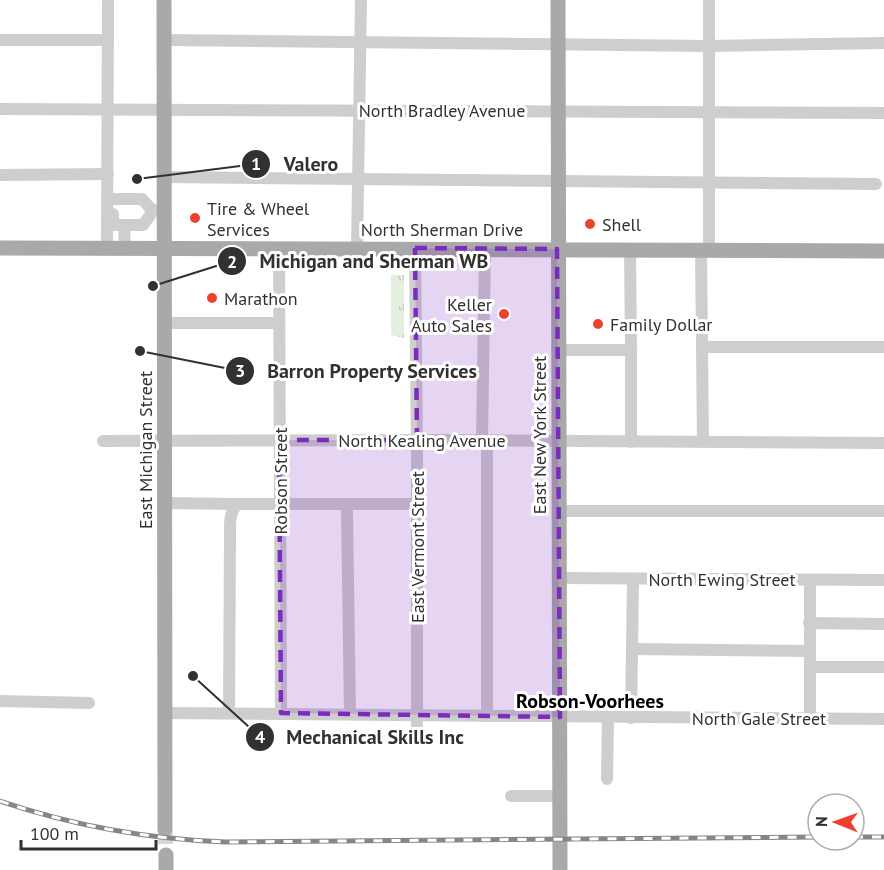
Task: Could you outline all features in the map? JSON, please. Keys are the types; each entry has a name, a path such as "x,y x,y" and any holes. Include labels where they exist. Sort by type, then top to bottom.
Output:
{"main road":[{"name":"East Michigan Street","path":"164,0 164,177 159,211 165,248 165,829"},
{"name":"East New York Street","path":"558,0 557,350 560,870"},
{"name":"North Sherman Drive","path":"0,248 884,251"}],"street":[{"path":"108,0 108,174 115,225 125,248"},
{"path":"357,248 361,0"},
{"path":"703,442 702,347 709,181 709,0"},
{"path":"0,40 108,40"},
{"path":"164,40 708,45 884,43"},
{"name":"North Bradley Avenue","path":"0,109 884,113"},
{"path":"0,175 108,174"},
{"path":"164,177 876,184"},
{"path":"110,200 142,200 159,211 144,225 115,225"},
{"path":"107,248 115,225"},
{"name":"Robson Street","path":"279,248 281,713"},
{"name":"East Vermont Street","path":"415,248 417,738"},
{"path":"484,249 487,716"},
{"path":"630,249 631,442"},
{"path":"165,323 279,324"},
{"path":"702,347 884,347"},
{"path":"557,350 631,350"},
{"name":"North Kealing Avenue","path":"103,441 485,440 884,443"},
{"path":"165,503 417,504"},
{"path":"229,713 230,535 231,514 237,504"},
{"path":"345,504 348,530 350,714"},
{"path":"559,511 884,511"},
{"name":"North Ewing Street","path":"559,578 884,580"},
{"path":"631,718 633,579"},
{"path":"810,579 810,719"},
{"path":"809,624 884,624"},
{"path":"632,649 810,651"},
{"path":"810,667 884,667"},
{"path":"0,701 89,703"},
{"name":"North Gale Street","path":"165,713 884,719"},
{"path":"607,779 608,717"},
{"path":"511,796 560,796"}],"highlighted area":[{"path":"415,248 557,249 560,717 281,713 279,440 417,440"}],"green space":[{"path":"391,275 404,275 404,338 391,335"}],"tunnel":[{"path":"165,829 166,855"}],"railway":[{"path":"0,801 56,818 112,830 168,838 226,842 806,837"},
{"path":"866,837 884,837"}],"place":[{"name":"Valero","path":"137,179"},
{"name":"Tire & Wheel Services","path":"195,218"},
{"name":"Shell","path":"590,224"},
{"name":"Michigan and Sherman WB","path":"153,286"},
{"name":"Marathon","path":"212,298"},
{"name":"Keller Auto Sales","path":"504,314"},
{"name":"Family Dollar","path":"598,324"},
{"name":"Barron Property Services","path":"140,351"},
{"name":"Mechanical Skills Inc","path":"193,676"}],"district":[{"name":"Robson-Voorhees","path":"590,701"}]}
